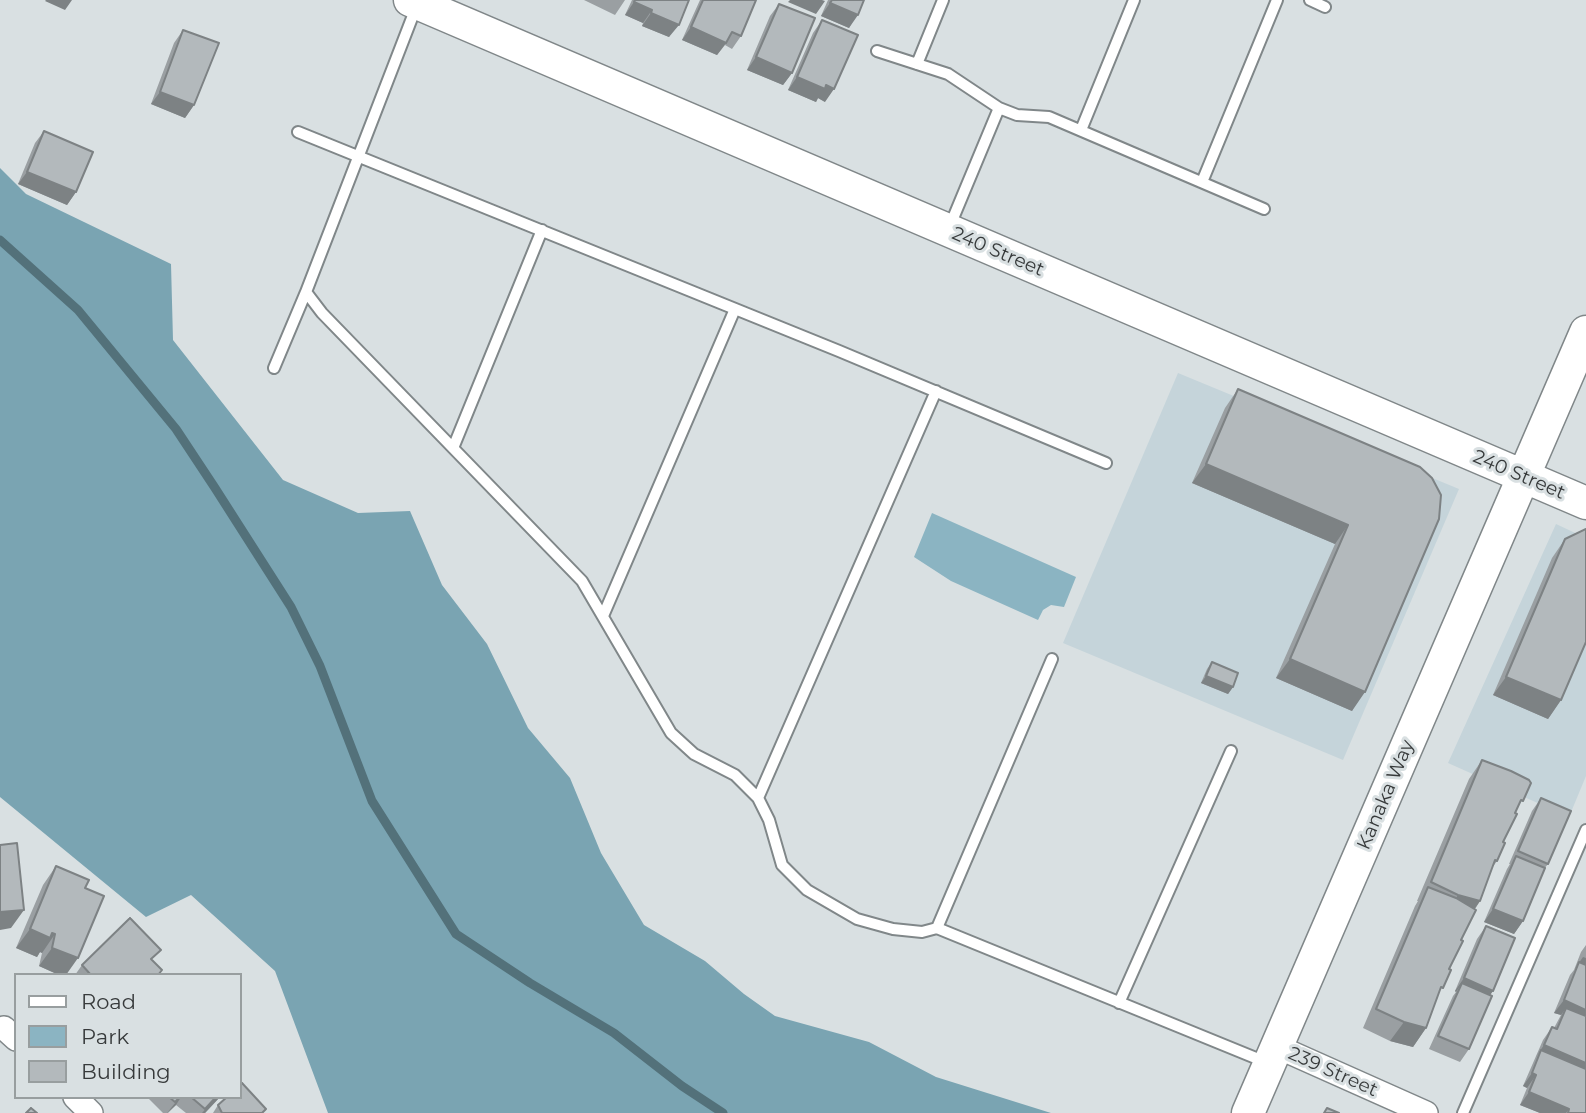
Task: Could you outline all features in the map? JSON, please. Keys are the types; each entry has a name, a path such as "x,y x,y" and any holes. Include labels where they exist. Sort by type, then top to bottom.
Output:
{"main road":[{"name":"240 Street","path":"416,1 1586,503"},
{"name":"Kanaka Way","path":"1248,1113 1586,332"}],"street":[{"name":"239 Street","path":"1274,1056 1426,1113"},
{"path":"77,1099 91,1113"}],"lane":[{"path":"917,64 943,0"},
{"path":"1081,130 1134,0"},
{"path":"1202,182 1277,0"},
{"path":"1310,0 1325,6"},
{"path":"274,368 306,292 416,1"},
{"path":"877,51 948,74 999,108 1017,115 1049,117 1264,209"},
{"path":"948,230 999,108"},
{"path":"298,132 936,391 1106,463"},
{"path":"453,448 542,230"},
{"path":"306,292 322,313 582,581 671,733 694,754 736,775 758,798 769,820 782,865 807,890 857,919 893,929 922,932 937,928 1119,1003 1274,1056"},
{"path":"603,616 735,309"},
{"path":"758,798 936,391"},
{"path":"937,928 1052,659"},
{"path":"1119,1003 1231,751"},
{"path":"1462,1113 1586,830"}],"shaded area":[{"path":"0,168 26,194 171,264 173,340 283,480 358,513 410,511 442,585 487,644 528,728 570,778 601,853 644,925 705,961 775,1016 869,1042 936,1077 1051,1113 328,1113 275,971 191,895 146,917 0,797"},
{"path":"1178,373 1459,489 1343,760 1063,643"},
{"path":"1556,524 1586,538 1586,776 1569,817 1448,763"}],"green space":[{"path":"932,513 1076,577 1064,607 1051,605 1043,610 1038,620 951,581 914,557"}],"building":[{"path":"689,0 679,25 651,13 652,10 634,2"},
{"path":"703,0 756,0 741,36 732,32 726,43 691,27"},
{"path":"832,0 864,0 858,15 830,3"},
{"path":"779,4 815,18 792,73 756,57"},
{"path":"822,20 858,35 834,89 826,85 825,89 797,77"},
{"path":"183,30 219,43 194,105 160,92"},
{"path":"44,131 93,152 76,192 27,172"},
{"path":"1238,389 1420,467 1432,478 1441,495 1439,519 1365,692 1290,659 1348,525 1206,464"},
{"path":"1586,529 1586,642 1561,700 1506,677 1565,539"},
{"path":"1212,662 1238,673 1233,687 1206,676"},
{"path":"1482,760 1511,771 1531,783 1515,813 1517,814 1497,861 1495,860 1480,901 1458,895 1431,882"},
{"path":"1541,798 1571,811 1548,864 1518,851"},
{"path":"17,843 24,910 0,912 0,845"},
{"path":"1516,856 1545,868 1523,921 1493,909"},
{"path":"56,866 89,880 85,888 104,896 78,958 52,948 55,934 52,933 50,938 30,929"},
{"path":"1428,887 1456,898 1476,910 1461,940 1463,941 1443,988 1441,987 1426,1028 1404,1022 1376,1009"},
{"path":"130,918 161,950 151,959 162,970 160,973 89,973 82,965"},
{"path":"1486,926 1515,938 1493,991 1464,978"},
{"path":"1579,962 1586,965 1586,1010 1564,1000"},
{"path":"1462,983 1492,996 1469,1049 1438,1036"},
{"path":"1566,1008 1586,1016 1586,1063 1544,1045 1552,1027 1557,1029"},
{"path":"1541,1050 1586,1069 1586,1113 1568,1113 1569,1109 1529,1092 1536,1075 1532,1073"},
{"path":"242,1083 266,1109 262,1113 222,1113 218,1105 225,1099 242,1099"},
{"path":"193,1099 214,1099 205,1109"},
{"path":"1327,1108 1339,1113 1324,1113"}],"waterway":[{"path":"0,240 78,310 176,429 215,488 291,607 320,666 372,801 456,934 530,983 614,1033 682,1086 723,1113"}]}
